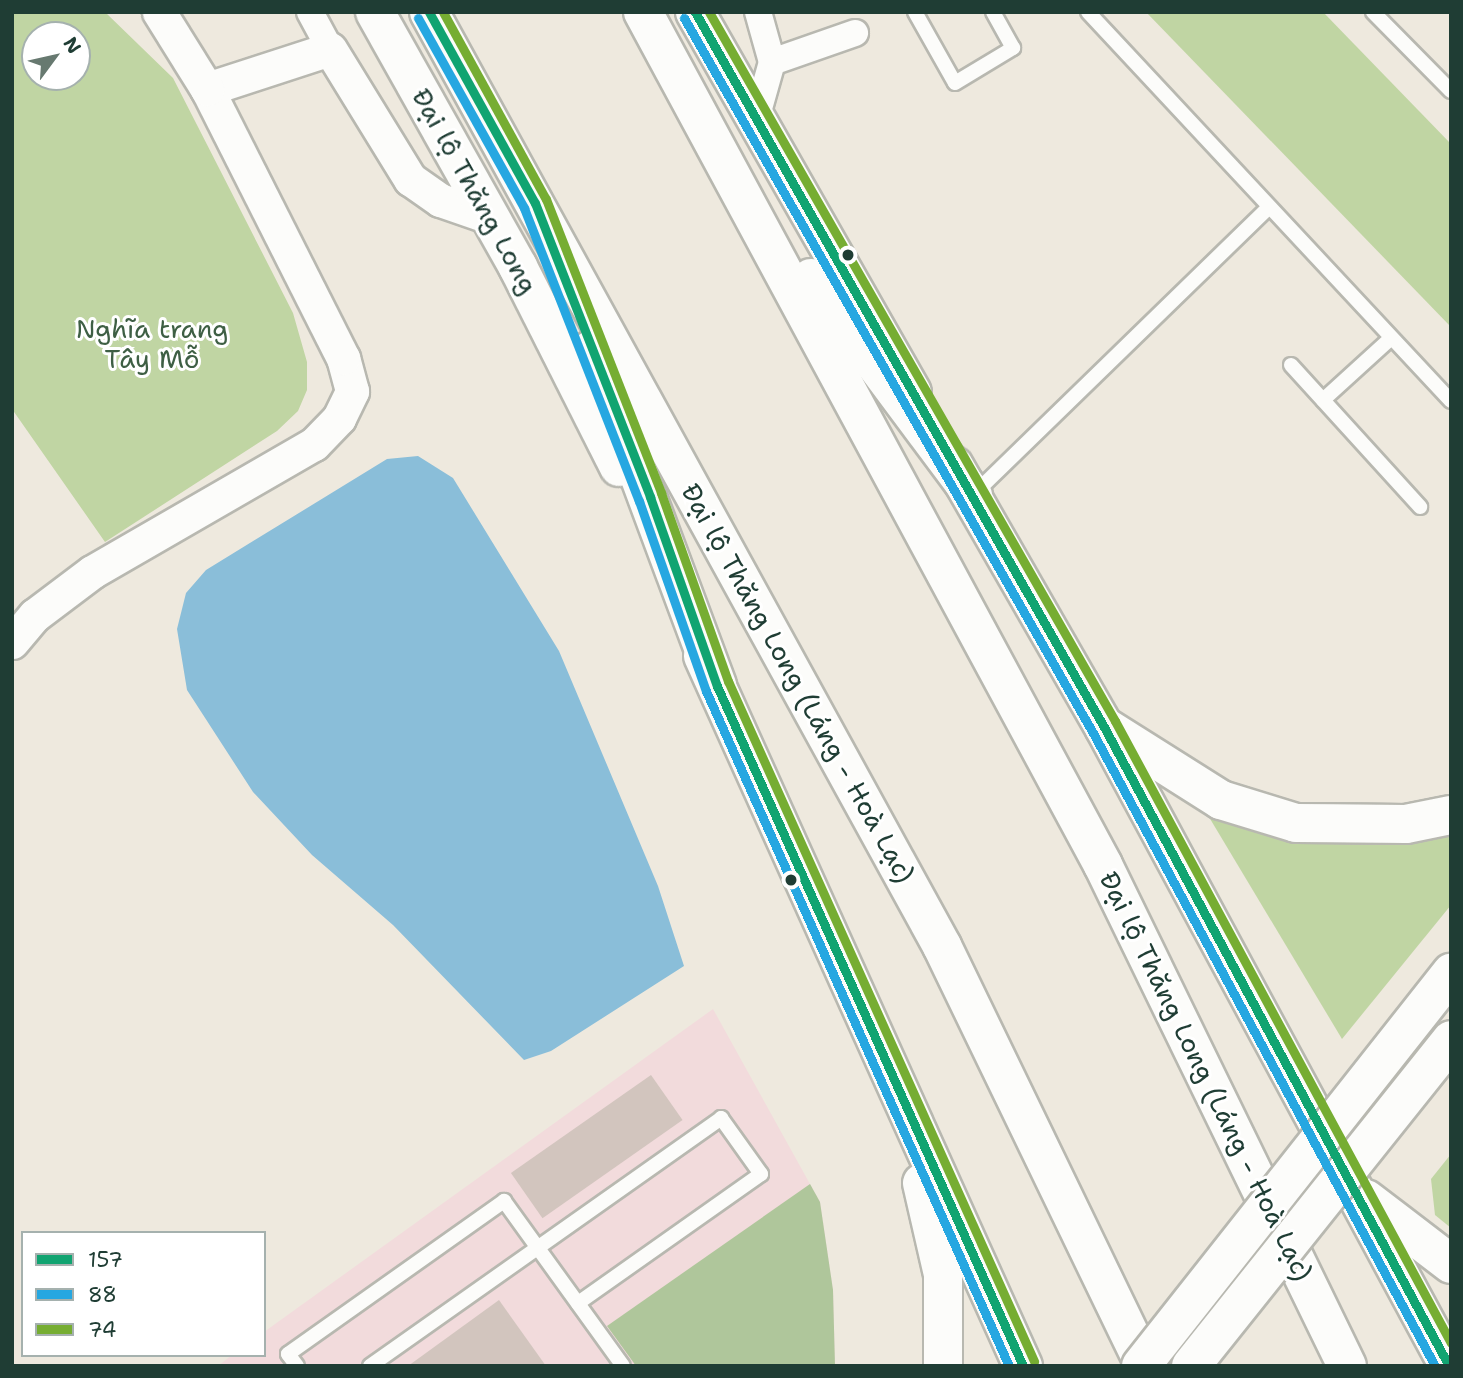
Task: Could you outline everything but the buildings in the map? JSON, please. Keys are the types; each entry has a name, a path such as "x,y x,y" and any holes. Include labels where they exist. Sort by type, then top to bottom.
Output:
{"main road":[{"name":"Đại lộ Thăng Long","path":"375,12 593,408 1023,1366"},
{"name":"Đại lộ Thăng Long (Láng - Hoà Lạc)","path":"429,12 942,946 1143,1366"},
{"name":"Đại lộ Thăng Long (Láng - Hoà Lạc)","path":"643,12 1103,865 1347,1366"},
{"path":"695,12 1104,727 1357,1191 1449,1366"},
{"path":"694,106 840,320 973,495"},
{"path":"536,203 650,497 717,686"},
{"path":"1104,727 1222,800 1296,823 1406,824 1451,815"},
{"path":"1143,1366 1451,973"},
{"path":"1191,1366 1451,1040"},
{"path":"906,1110 943,1275 943,1366"},
{"path":"1357,1191 1451,1264"}],"street":[{"path":"12,642 35,615 92,572 314,444 339,418 352,391 343,358 207,89 159,12"},
{"path":"310,12 410,179 440,200 489,217"},
{"path":"756,119 772,62 758,12"},
{"path":"772,62 855,33"},
{"path":"207,89 330,49"}],"lane":[{"path":"915,12 955,83 1013,48 993,12"},
{"path":"1373,12 1451,91"},
{"path":"1089,13 1267,209 1449,397"},
{"path":"973,495 1267,209"},
{"path":"1323,400 1390,339"},
{"path":"1291,366 1420,507"},
{"path":"370,1366 721,1118 761,1174 578,1303"},
{"path":"297,1366 288,1354 505,1201 623,1366"}],"shaded area":[{"path":"713,1009 820,1202 833,1290 835,1366 218,1366 229,1357 266,1357 266,1331"}],"green space":[{"name":"Nghĩa trang Tây Mỗ","path":"12,12 105,12 173,78 293,313 307,362 307,390 298,411 277,431 105,542 12,409"},
{"path":"1146,12 1323,12 1451,144 1451,327"},
{"path":"1200,802 1451,832 1451,905 1342,1039"},
{"path":"1451,1154 1451,1228 1435,1215 1431,1179"},
{"path":"810,1184 820,1202 833,1290 835,1366 636,1366 607,1326"}],"water":[{"path":"418,456 453,478 559,651 658,886 684,966 551,1051 524,1060 393,925 312,855 253,792 187,690 177,629 186,593 206,570 387,459"}],"transit line":[{"name":"157","path":"429,12 535,203 650,497 717,686 1023,1366"},
{"name":"74","path":"443,12 546,199 661,493 728,681 1034,1361"},
{"name":"157","path":"695,12 1104,727 1449,1366"},
{"name":"74","path":"709,12 1115,721 1451,1343"},
{"name":"88","path":"418,18 524,208 639,501 706,691 1009,1366"},
{"name":"88","path":"684,18 1093,733 1435,1366"}]}
